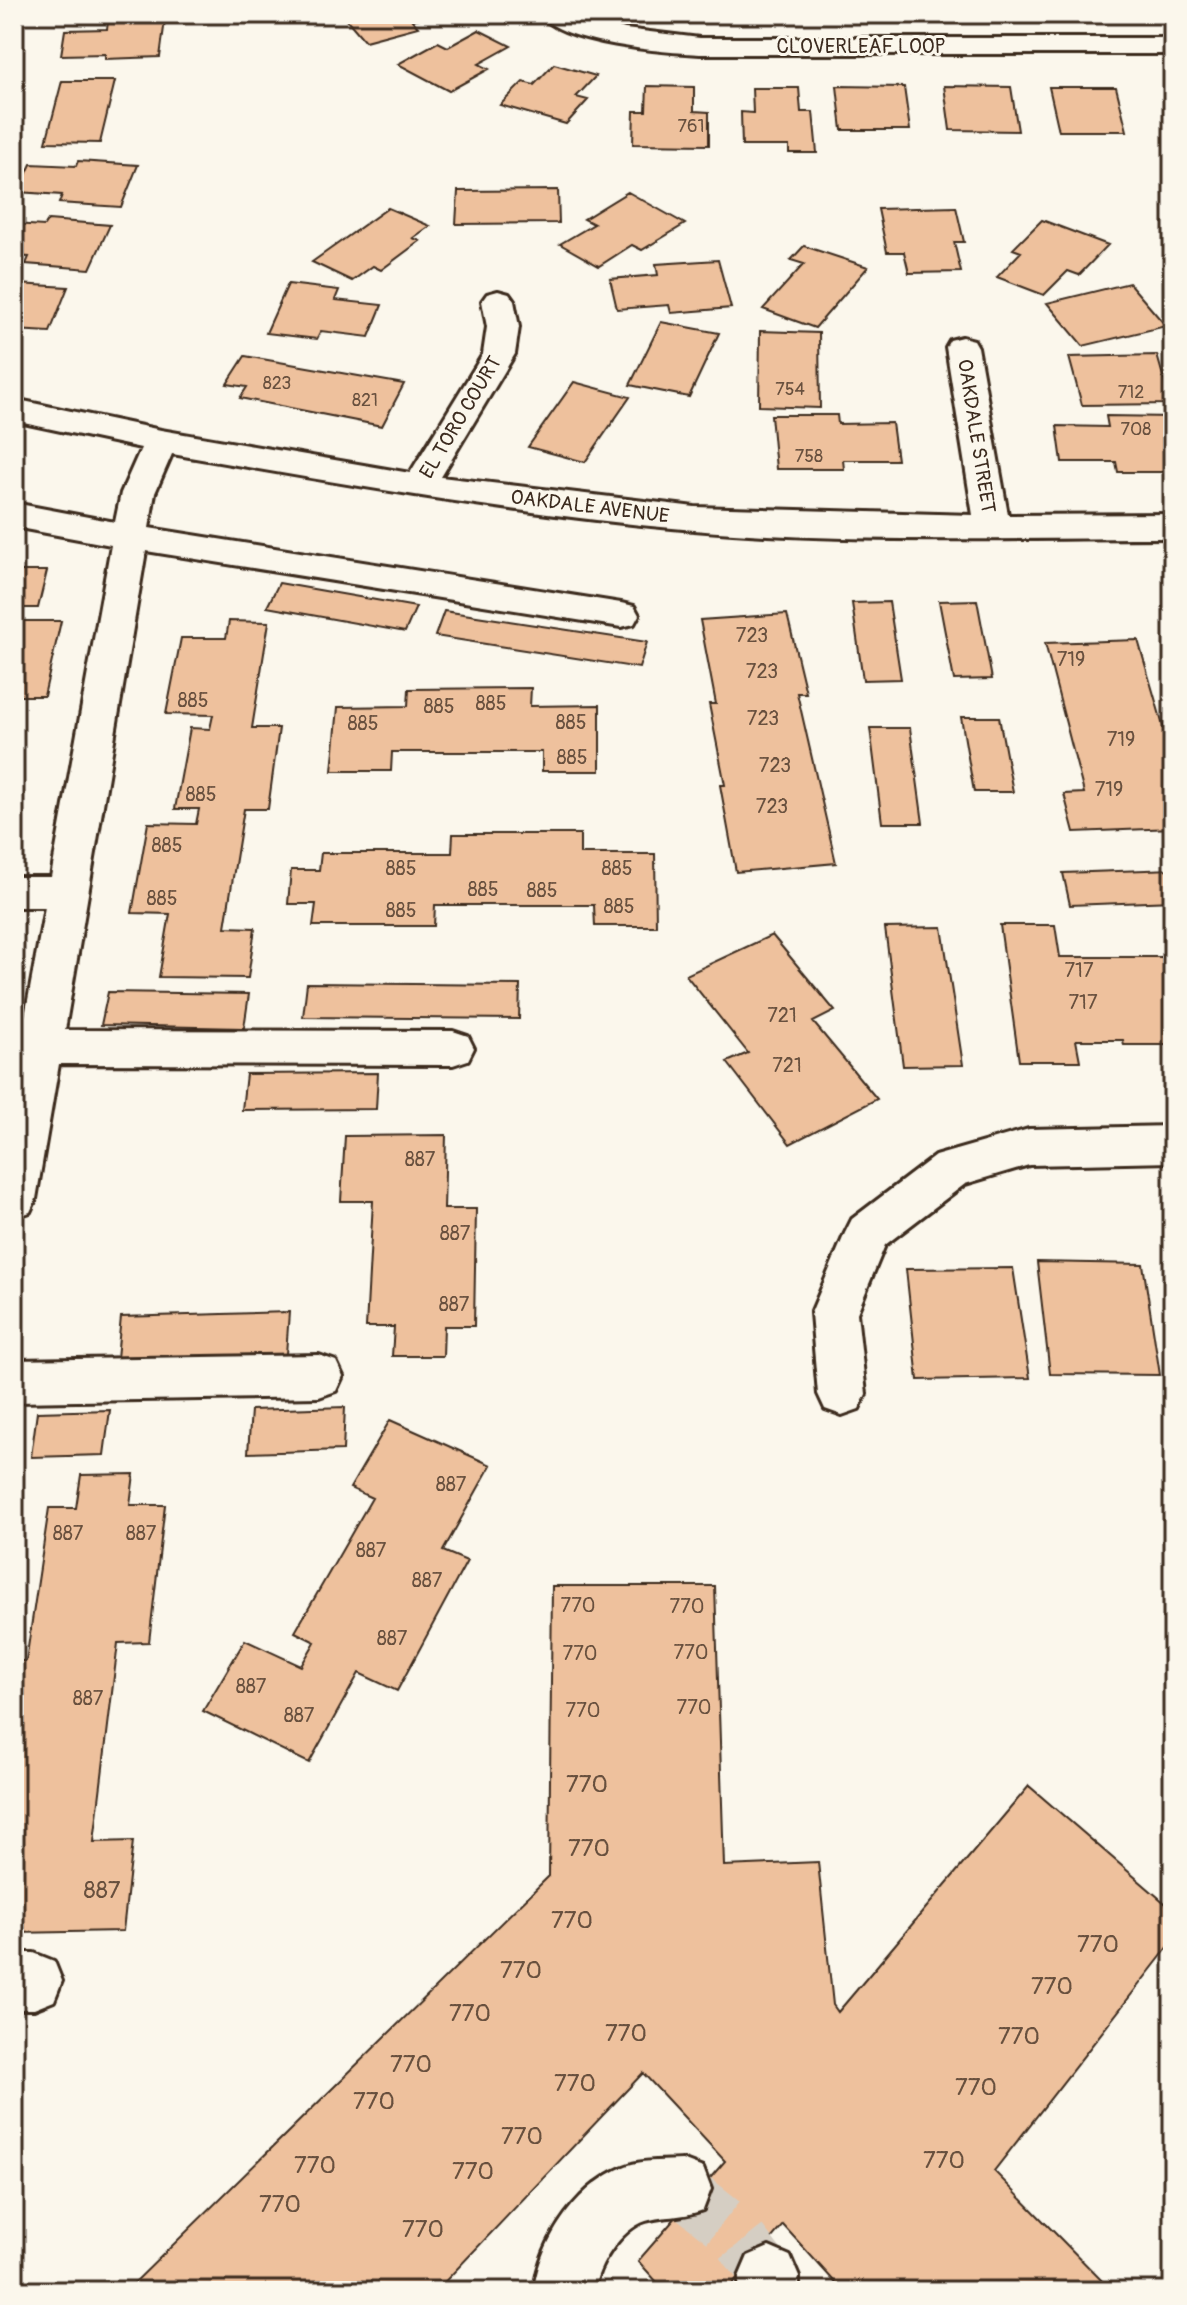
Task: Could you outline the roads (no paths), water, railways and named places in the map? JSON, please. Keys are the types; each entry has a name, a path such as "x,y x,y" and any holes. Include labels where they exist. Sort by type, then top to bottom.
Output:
{"street":[{"name":"CLOVERLEAF LOOP","path":"554,14 579,28 638,41 700,46 1173,46"},
{"name":"EL TORO COURT","path":"419,486 499,354 503,327 498,301"},
{"name":"OAKDALE STREET","path":"962,347 992,526"},
{"name":"OAKDALE AVENUE","path":"14,410 161,441 419,486 695,519 903,527 1173,526"},
{"path":"14,1199 138,493 161,441"},
{"path":"14,515 131,537 621,615"},
{"path":"14,892 68,892"},
{"path":"41,1047 453,1048"},
{"path":"842,1394 834,1313 868,1233 951,1169 1029,1147 1173,1144"},
{"path":"14,1381 319,1376"},
{"path":"564,2291 566,2272 596,2221 634,2193 682,2189"}],"tunnel":[{"path":"682,2189 730,2227 769,2277"}]}
